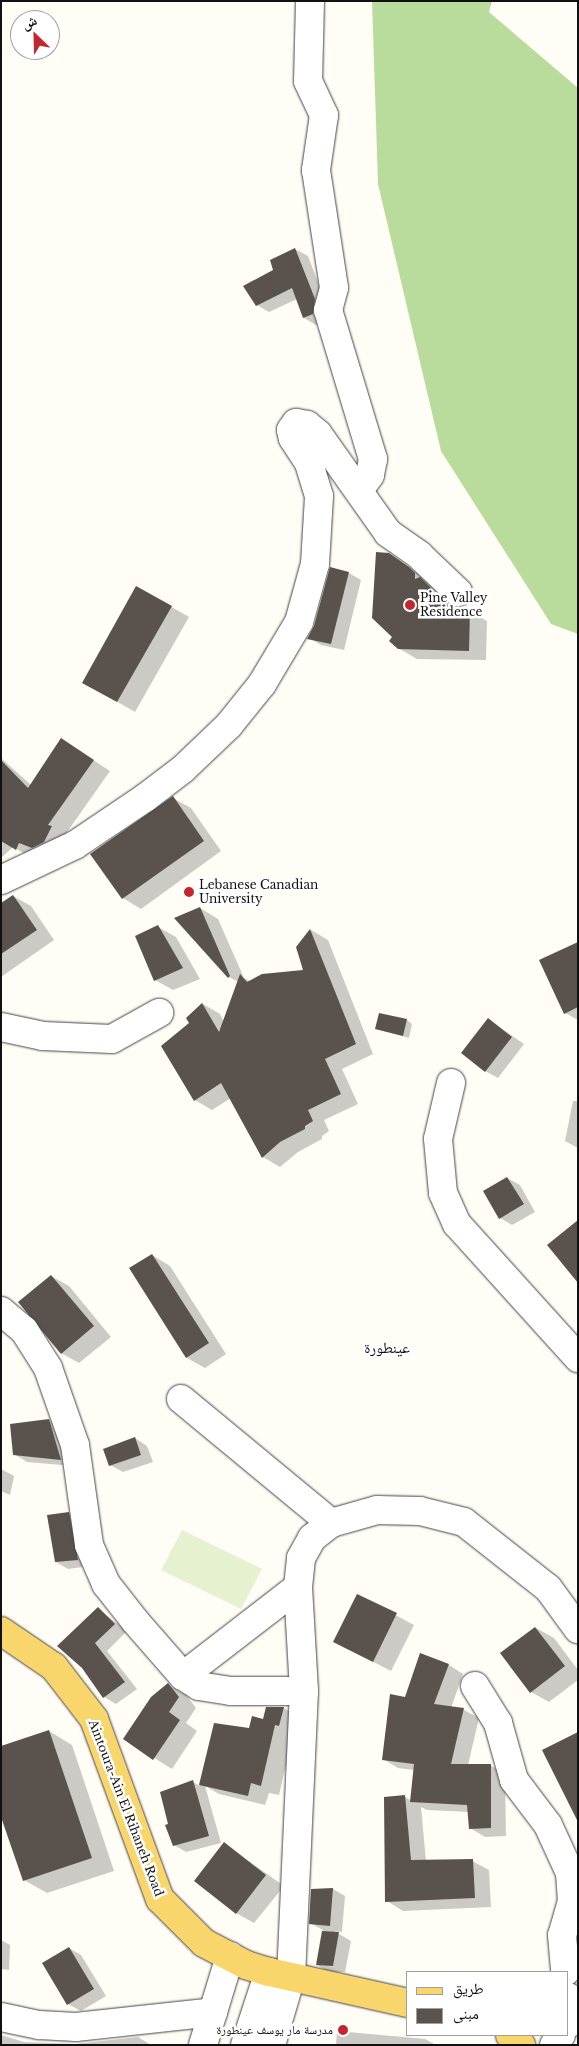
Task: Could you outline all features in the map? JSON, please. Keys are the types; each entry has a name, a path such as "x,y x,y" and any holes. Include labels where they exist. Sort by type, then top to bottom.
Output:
{"main road":[{"name":"Aintoura-Ain El Rihaneh Road","path":"1,1631 54,1667 94,1719 160,1899 204,1943 230,1956 280,1975 406,2003"},
{"path":"511,2036 521,2045"}],"street":[{"path":"310,1 308,81 324,115 316,170 334,288 328,310 373,459 370,475 360,489"},
{"path":"1,880 75,845 145,798 183,769 229,725 262,684 300,622 315,564 319,532 319,496 309,463 293,438 292,426 302,423 318,434 360,489 373,515 388,533 419,555 458,592"},
{"path":"1,1027 42,1036 112,1039 159,1013"},
{"path":"451,1083 438,1139 442,1193 457,1224 578,1358"},
{"path":"1,1311 24,1330 48,1368 64,1404 75,1445 89,1546 106,1584 129,1614 183,1676 199,1686 231,1691 304,1690"},
{"path":"181,1399 331,1523"},
{"path":"270,2045 280,1975 304,1690 298,1587 301,1558 312,1538 331,1523 349,1516 396,1509 464,1522 548,1588 578,1629"},
{"path":"183,1676 298,1587"},
{"path":"475,1686 498,1723 514,1780 548,1825 570,1873 572,1901 562,1935 565,1971"},
{"path":"203,2045 230,1956"},
{"path":"245,2045 280,1975"},
{"path":"1,2017 38,2025 76,2027 213,2012"}],"green space":[{"path":"372,1 492,1 489,12 578,88 578,634 551,624 441,451 378,184"},
{"path":"182,1530 262,1569 241,1609 161,1570"}],"building":[{"path":"295,248 315,299 313,314 303,318 292,288 256,306 243,286 273,270 270,260"},
{"name":"Pine Valley Residence","path":"376,552 389,553 409,567 415,573 415,579 420,577 431,588 432,594 437,593 450,605 451,609 470,610 469,651 398,649 389,641 392,637 372,618"},
{"path":"330,567 349,572 331,644 307,639 314,626"},
{"path":"136,586 172,606 117,702 82,683"},
{"path":"61,738 94,760 48,825 52,826 44,842 32,848 19,843 16,850 1,841 1,760 28,788"},
{"path":"173,796 204,841 122,899 90,854"},
{"path":"13,895 37,930 1,954 1,903"},
{"path":"200,907 230,976 228,978 174,918"},
{"path":"158,925 183,968 154,981 135,936"},
{"path":"310,929 356,1044 325,1059 341,1094 308,1110 313,1121 305,1126 305,1129 280,1142 262,1158 221,1083 194,1101 161,1046 189,1023 186,1018 202,1003 219,1032 240,974 247,982 262,974 303,970 296,947"},
{"path":"578,942 578,1007 564,1014 539,960"},
{"path":"379,1013 407,1019 403,1036 375,1029"},
{"path":"488,1018 512,1037 485,1072 461,1053"},
{"path":"507,1177 524,1204 499,1219 483,1191"},
{"path":"578,1220 578,1283 547,1245"},
{"path":"152,1254 209,1343 186,1358 129,1268"},
{"path":"51,1275 94,1326 61,1354 18,1302"},
{"path":"49,1419 61,1460 13,1455 10,1424"},
{"path":"135,1437 141,1455 109,1466 103,1449"},
{"path":"69,1512 78,1560 55,1562 47,1515"},
{"path":"357,1594 397,1613 373,1662 333,1642"},
{"path":"98,1607 115,1624 95,1643 125,1682 103,1698 82,1668 57,1646"},
{"path":"535,1627 565,1666 530,1693 500,1653"},
{"path":"420,1653 449,1664 434,1704 464,1708 451,1764 491,1764 491,1828 469,1829 467,1805 410,1802 414,1764 382,1760 390,1694 405,1697"},
{"path":"168,1683 179,1697 169,1712 180,1720 153,1760 123,1739 151,1697"},
{"path":"266,1707 284,1707 279,1726 275,1725 261,1786 251,1783 248,1796 199,1785 214,1723 249,1728 252,1716 263,1719"},
{"path":"49,1730 92,1858 23,1881 1,1817 1,1746"},
{"path":"578,1732 578,1822 542,1750"},
{"path":"193,1780 209,1836 173,1846 165,1825 168,1824 160,1792"},
{"path":"405,1795 411,1860 473,1859 475,1898 385,1902 384,1797"},
{"path":"224,1842 266,1875 236,1914 194,1881"},
{"path":"333,1888 330,1926 309,1924 311,1889"},
{"path":"322,1931 339,1932 333,1966 316,1965"},
{"path":"69,1947 94,1989 67,2005 42,1963"}],"place":[{"name":"Pine Valley Residence","path":"410,605"},
{"name":"Lebanese Canadian University","path":"189,892"},
{"name":"مدرسة مار يوسف عينطورة","path":"343,2030"}],"district":[{"name":"عينطورة","path":"387,1348"}]}
